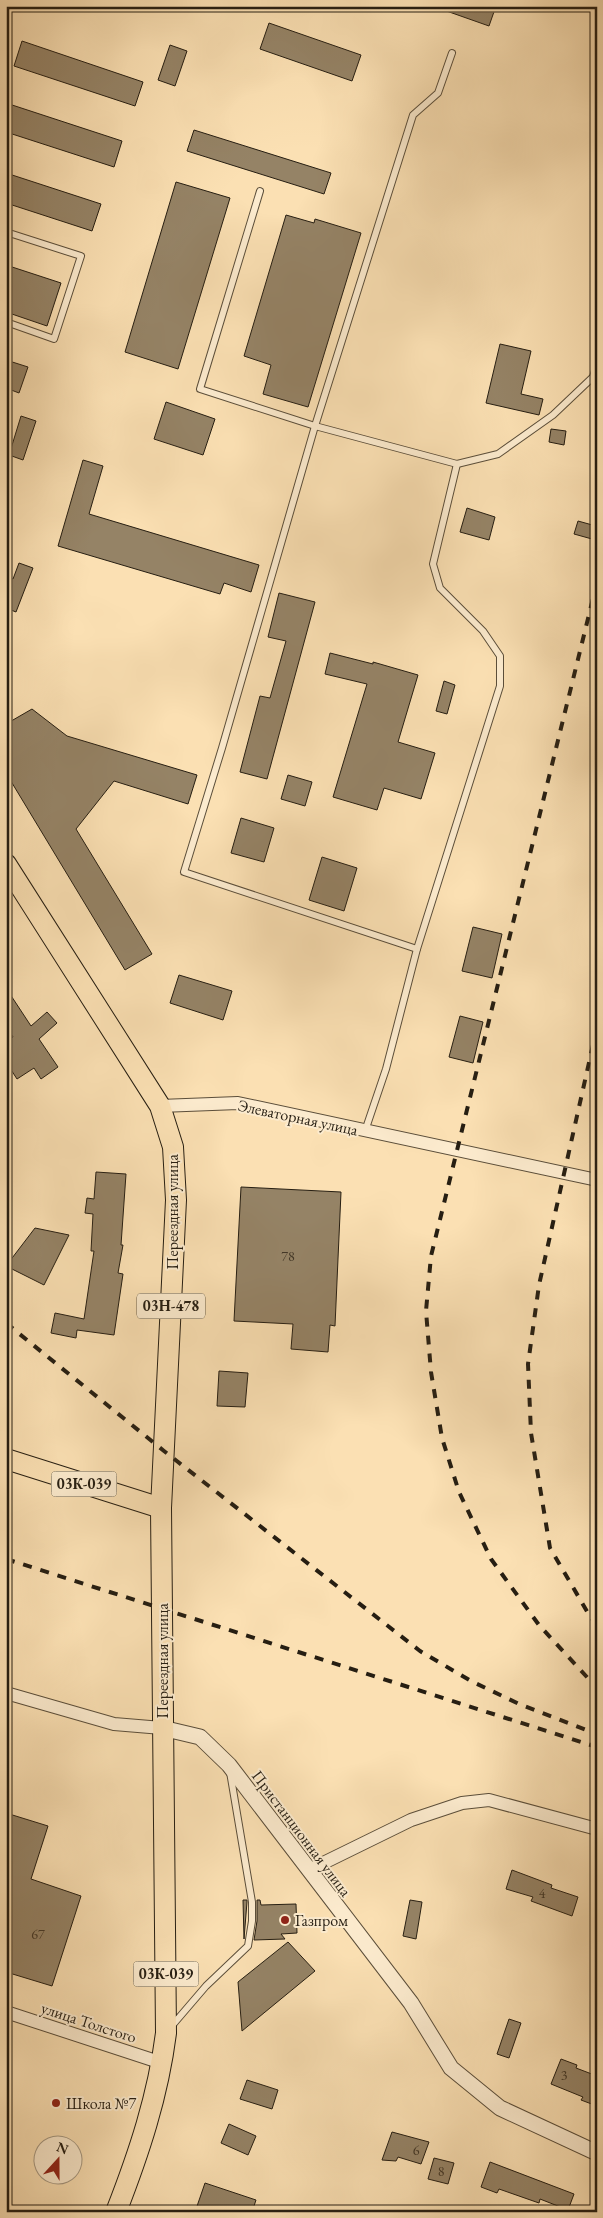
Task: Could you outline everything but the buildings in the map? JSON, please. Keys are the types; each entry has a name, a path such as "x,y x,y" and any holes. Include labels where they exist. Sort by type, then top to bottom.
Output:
{"main road":[{"name":"03Н-478","path":"6,864 160,1106"},
{"name":"Переездная улица","path":"116,2212 150,2120 166,2033 161,1508 176,1200 173,1147 160,1106"},
{"name":"03К-039","path":"6,1459 161,1508"}],"street":[{"name":"Элеваторная улица","path":"160,1106 238,1104 597,1180"},
{"path":"6,1693 114,1724 162,1728"},
{"name":"Пристанционная улица","path":"162,1728 200,1738 229,1765 410,2003 451,2068 500,2108 597,2153"},
{"path":"309,1870 411,1820 462,1803 489,1800 597,1829"},
{"name":"улица Толстого","path":"6,2012 162,2063"}],"lane":[{"path":"417,949 184,872 222,748 315,426 413,115 438,93 452,53"},
{"path":"260,191 200,389 315,426 457,464 498,454 522,437 553,414 593,377 597,364"},
{"path":"6,232 81,256 54,339 6,322"},
{"path":"365,1131 386,1069 417,949 500,686 500,656 483,631 440,588 433,564 457,464"},
{"path":"166,2033 206,1986 248,1946 252,1922 252,1902 229,1765"}],"railway":[{"path":"597,582 431,1256 426,1311 431,1372 442,1438 459,1492 491,1559 539,1625 597,1688"},
{"path":"597,1027 539,1285 528,1364 531,1433 550,1548 597,1626"},
{"path":"6,1323 164,1451 420,1651 471,1681 519,1704 597,1734"},
{"path":"6,1559 597,1747"}],"place":[{"name":"Газпром","path":"285,1920"},
{"name":"Школа №7","path":"56,2103"}]}
